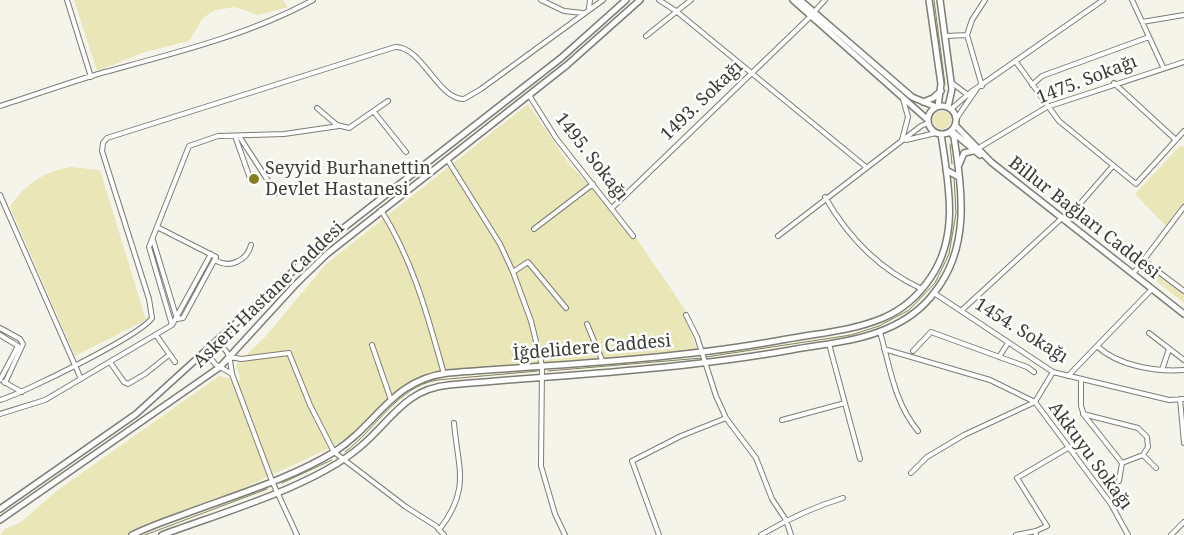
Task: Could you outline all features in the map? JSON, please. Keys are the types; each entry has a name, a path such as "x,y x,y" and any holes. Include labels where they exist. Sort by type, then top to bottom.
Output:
{"street":[{"path":"67,0 91,76"},
{"path":"0,106 91,76 169,56 257,25 313,0"},
{"path":"541,0 559,10 583,13"},
{"path":"589,8 590,0"},
{"path":"0,400 22,392 74,365 150,322 152,317 102,148 107,138 395,47 406,49 452,95 464,99 481,89 602,0"},
{"name":"Askeri Hastane Caddesi","path":"0,509 136,414 328,240 561,58 626,0"},
{"name":"Askeri Hastane Caddesi","path":"0,520 220,367 311,269 381,210 579,55 640,0"},
{"path":"659,0 676,11 750,74 837,142 866,168"},
{"path":"646,36 691,0"},
{"path":"793,0 812,14 888,80 912,97 937,107 950,108 1102,0"},
{"path":"800,0 812,14"},
{"name":"1493. Sokağı","path":"612,207 825,0"},
{"path":"778,236 824,197 928,121 930,113 937,107 941,91 929,0"},
{"path":"940,0 951,82 950,108 956,122 975,150"},
{"path":"982,86 967,35 972,20 985,0"},
{"path":"1132,0 1162,67"},
{"path":"1142,22 1184,15"},
{"path":"946,36 967,35"},
{"path":"1032,85 1042,76 1149,37"},
{"path":"1016,62 1059,122 1112,167 1136,184 1183,134"},
{"name":"1475. Sokağı","path":"975,150 1047,107 1162,67 1184,62"},
{"path":"888,80 939,133"},
{"path":"951,82 968,95"},
{"path":"1114,83 1176,140"},
{"path":"901,141 950,131 976,90"},
{"path":"921,102 933,98 941,91"},
{"path":"900,94 908,116 901,141"},
{"name":"1495. Sokağı","path":"528,95 556,138 633,236"},
{"path":"172,325 149,247 189,146 212,138 293,133 339,126 352,127 388,101"},
{"path":"318,108 339,126"},
{"path":"374,112 406,152"},
{"path":"950,131 975,150"},
{"name":"İğdelidere Caddesi","path":"162,535 314,476 364,444 408,399 423,391 442,386 705,363 829,344 880,332 908,317 934,293 950,268 959,243 961,209 959,177 954,137 950,131"},
{"name":"İğdelidere Caddesi","path":"132,535 272,481 334,452 356,435 391,400 412,383 444,374 702,352 856,327 896,312 922,290 939,263 947,241 950,209 946,170 939,133"},
{"path":"237,136 251,181"},
{"path":"237,136 276,193"},
{"path":"958,168 964,154 975,150"},
{"name":"Billur Bağları Caddesi","path":"975,150 1184,314"},
{"path":"447,158 493,233 513,272 531,321 543,377 542,466 555,514 565,535"},
{"path":"962,310 1064,220 1112,167"},
{"path":"946,170 959,177"},
{"path":"534,229 593,184"},
{"path":"0,195 81,379"},
{"path":"824,197 844,226 870,255 896,276 922,290"},
{"path":"1133,274 1184,207"},
{"path":"381,210 396,235 409,264 429,318 444,374"},
{"path":"157,227 216,257 183,318 177,319"},
{"path":"152,239 177,319"},
{"path":"215,260 224,264 239,261 247,257 251,245"},
{"path":"0,414 45,400 172,325 211,254"},
{"path":"1143,260 1184,291"},
{"path":"513,272 528,262 566,308"},
{"path":"1068,376 1152,289"},
{"name":"1454. Sokağı","path":"934,293 962,310 1008,344 1053,372 1169,400 1182,399"},
{"path":"686,316 702,352 716,396 726,418 756,458 772,499 786,520 792,535"},
{"path":"587,324 602,360"},
{"path":"0,328 20,339 23,344 5,383"},
{"path":"880,332 898,400 906,417 918,431"},
{"path":"913,351 931,332 1034,372"},
{"path":"1149,333 1184,360"},
{"path":"0,334 18,345 0,380 22,392"},
{"path":"156,335 175,362"},
{"path":"215,343 223,347 230,357 232,374 272,481 297,535"},
{"path":"829,344 860,459"},
{"path":"999,357 1008,344"},
{"path":"372,345 391,400"},
{"path":"1097,346 1115,359 1162,370 1184,370"},
{"name":"Akkuyu Sokağı","path":"884,349 990,380 1035,402 1111,504 1128,535"},
{"path":"1162,370 1169,349"},
{"path":"206,351 220,367 232,374"},
{"path":"230,357 241,359 290,353 310,405 334,452 444,535"},
{"path":"110,362 124,382 129,384 169,355"},
{"path":"911,473 927,457 964,435 1035,402 1053,372"},
{"path":"1081,380 1081,406 1083,414 1089,424 1122,463 1119,481"},
{"path":"1182,399 1184,443"},
{"path":"782,420 845,403"},
{"path":"1083,414 1138,428 1147,437 1148,442 1144,455"},
{"path":"659,535 632,461 682,436 726,418"},
{"path":"439,530 450,516 457,501 462,482 454,422"},
{"path":"1016,535 1036,533 1047,526 1018,478 1068,448"},
{"path":"1122,463 1144,455"},
{"path":"1144,455 1156,468"},
{"path":"761,535 786,520 814,507 843,498"},
{"path":"1171,535 1184,522"}],"shaded area":[{"path":"74,0 283,0 288,7 258,15 235,7 215,10 203,18 189,41 145,52 97,71"},
{"path":"528,104 569,164 626,223 684,308 697,351 431,375 400,388 358,430 332,447 233,493 145,526 129,535 0,535 5,529 21,522 58,490 219,376 241,381 236,365 265,337 326,264"},
{"path":"942,111 948,114 951,120 948,126 942,129 936,126 933,120 936,114"},
{"path":"1184,146 1184,205 1167,227 1135,194 1179,147"},
{"path":"71,167 100,170 146,320 75,356 10,207 22,192 36,180 52,172"},
{"path":"1145,268 1151,270 1184,295 1184,303 1143,271"}],"waterway":[{"path":"934,0 945,84"},
{"path":"950,144 952,164"},
{"path":"706,357 851,335 879,326 909,310 935,283 949,254 956,213 954,177"},
{"path":"548,371 702,358"},
{"path":"345,452 398,400 423,384 437,380 538,371"},
{"path":"282,483 332,460"},
{"path":"145,535 267,489"}],"place":[{"name":"Seyyid Burhanettin Devlet Hastanesi","path":"254,179"}]}
